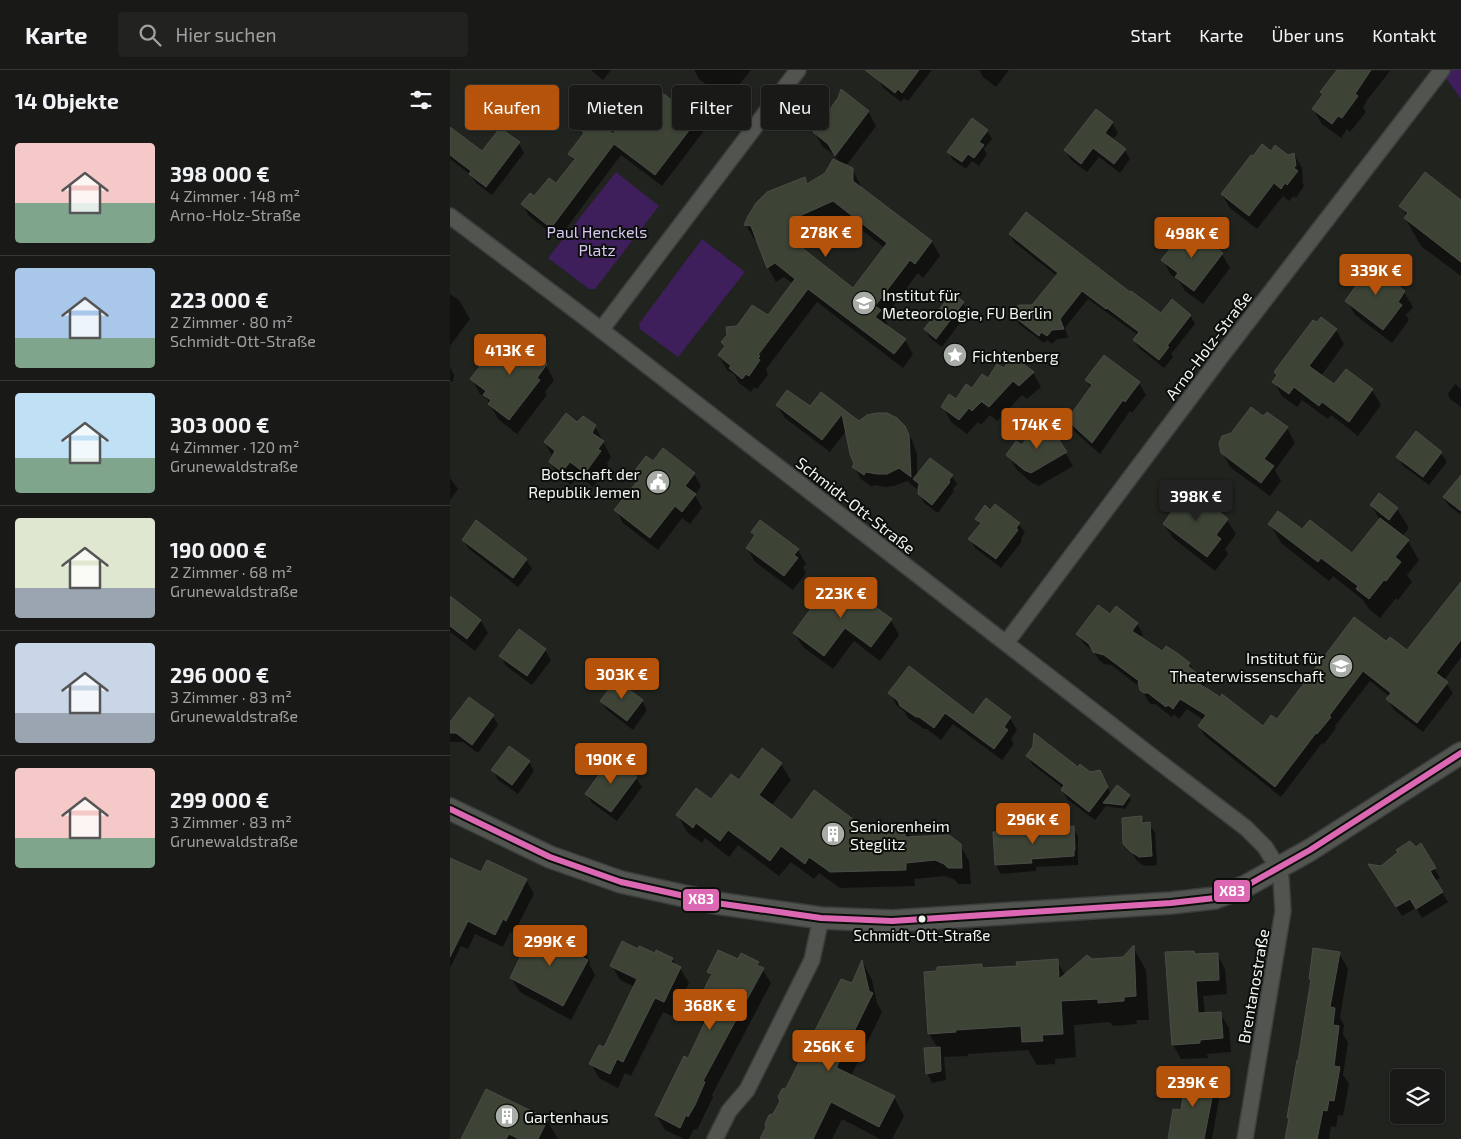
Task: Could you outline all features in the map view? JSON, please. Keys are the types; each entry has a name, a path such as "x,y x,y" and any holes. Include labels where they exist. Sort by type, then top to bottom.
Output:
{"main road":[{"path":"450,809 550,857 621,882 716,902 821,918 892,921 1194,901 1215,898 1235,891 1278,869 1461,753"}],"street":[{"path":"601,330 798,70"},
{"name":"Arno-Holz-Straße","path":"1006,643 1228,346 1442,70"},
{"name":"Schmidt-Ott-Straße","path":"450,216 601,330 1255,835 1272,856 1278,869"},
{"name":"Brentanostraße","path":"1245,1139 1283,911 1282,885 1278,869"},
{"path":"715,1139 729,1111 747,1090 812,960 821,918"}],"green space":[{"path":"1440,70 1461,70 1461,99"},
{"name":"Paul Henckels Platz","path":"616,172 659,206 595,289 589,289 548,258"},
{"name":"Paul Henckels Platz","path":"702,239 745,272 678,357 640,329 639,324"}],"building":[{"path":"865,70 919,70 902,93 898,89 895,93"},
{"path":"1337,70 1371,70 1355,94 1358,96 1342,118 1338,116 1332,124 1312,109 1323,94 1320,92"},
{"path":"841,89 869,111 835,156 828,144 813,132 814,130 829,130 829,110 838,98"},
{"path":"662,93 672,100 672,130 689,130 655,175 614,144 551,228 521,204 530,193 534,196 549,178 556,183 575,159 568,154 584,133 581,130 608,130 613,134 616,130 662,130"},
{"path":"1096,109 1113,122 1105,133 1126,149 1114,164 1093,148 1081,164 1064,150"},
{"path":"972,118 988,130 979,142 984,145 974,158 968,154 962,162 947,152"},
{"path":"450,127 482,151 498,130 503,130 520,142 486,187 469,174 471,171 450,155"},
{"path":"1262,144 1271,151 1275,145 1288,155 1294,153 1296,165 1294,168 1298,171 1287,185 1285,183 1281,189 1274,183 1249,216 1221,194 1251,155 1253,156"},
{"path":"833,159 853,168 853,181 932,241 915,264 910,260 875,306 881,310 875,317 906,339 894,354 808,289 758,355 760,360 749,376 746,374 742,379 718,355 725,346 721,342 727,335 726,327 737,326 752,305 768,315 795,279 775,263 767,268 751,226 744,225 756,203 767,192 805,177 807,184 825,173","holes":["833,201 887,243 853,288 796,243 791,231 795,218"]},
{"path":"1425,172 1461,200 1461,262 1404,218 1408,213 1399,206"},
{"path":"1026,212 1130,292 1161,313 1172,299 1191,315 1167,346 1169,347 1159,360 1133,340 1139,332 1082,291 1060,319 1064,329 1052,330 1047,336 1041,332 1039,336 1012,315 1015,308 1019,305 1032,305 1058,273 1009,234"},
{"path":"1194,233 1203,234 1208,242 1223,253 1194,291 1175,277 1178,273 1161,260 1182,234 1189,239"},
{"path":"1378,260 1381,273 1405,291 1398,302 1402,305 1383,330 1345,301 1358,283 1355,280 1363,269"},
{"path":"952,293 964,302 936,339 924,329"},
{"path":"1321,317 1337,329 1309,366 1334,384 1346,369 1373,389 1349,422 1322,402 1319,406 1294,387 1289,394 1272,382 1277,375 1274,372 1285,357 1313,320 1317,322"},
{"path":"510,336 520,344 525,340 539,350 536,354 537,357 547,364 537,378 540,380 509,420 488,404 491,400 483,395 486,391 470,379 495,347 500,350"},
{"path":"1012,355 1034,372 1019,386 1013,381 989,407 982,402 985,398 972,411 969,408 959,420 941,407 949,394 956,399 966,384 972,388 982,374 988,378 997,364 1004,368"},
{"path":"1104,355 1140,382 1125,402 1123,400 1092,443 1067,420 1092,385 1085,380"},
{"path":"787,390 810,406 821,392 859,421 867,415 876,413 887,413 897,418 905,426 909,435 911,477 899,468 887,474 866,472 864,475 852,467 854,464 850,454 842,414 822,440 776,405"},
{"path":"1251,407 1263,416 1267,412 1288,427 1264,459 1274,466 1261,483 1221,453 1219,443 1222,436 1231,433"},
{"path":"566,413 577,422 583,416 596,425 592,433 604,441 598,449 601,451 585,473 570,462 562,472 549,462 555,451 544,442"},
{"path":"1047,422 1067,452 1031,473 1024,470 1006,455 1016,441 1022,445 1032,431 1038,435"},
{"path":"1416,431 1442,452 1423,477 1396,457"},
{"path":"663,448 695,473 685,486 696,494 682,512 675,506 650,538 614,510 639,479 633,473 646,456 653,461"},
{"path":"930,458 953,475 949,480 950,482 932,505 918,494 919,484 913,479"},
{"path":"1461,475 1461,511 1443,497"},
{"path":"1194,491 1228,519 1216,535 1221,539 1207,557 1163,524 1174,508 1171,507 1183,493 1189,497"},
{"path":"1379,493 1398,508 1389,520 1370,505"},
{"path":"995,504 1020,523 1016,528 1018,530 996,559 968,539 981,523 975,519 985,505 990,510"},
{"path":"1278,511 1302,529 1310,520 1352,553 1380,518 1409,540 1395,557 1401,562 1369,599 1356,589 1358,586 1321,558 1318,562 1268,524"},
{"path":"476,520 527,559 513,578 462,540"},
{"path":"760,520 799,549 794,555 798,558 784,576 746,548 755,535 751,532"},
{"path":"834,577 892,619 871,647 845,628 824,656 793,633"},
{"path":"1461,582 1461,640 1436,673 1448,682 1417,723 1386,699 1391,693 1363,671 1329,716 1331,717 1316,733 1275,787 1198,726 1206,715 1180,699 1173,709 1168,705 1166,707 1148,693 1140,690 1139,681 1104,655 1093,652 1089,644 1076,634 1098,605 1110,614 1116,606 1138,623 1132,631 1162,651 1166,646 1177,653 1190,663 1188,666 1199,675 1195,681 1220,697 1222,694 1263,726 1271,715 1277,719 1354,617 1386,641 1390,637 1407,650"},
{"path":"450,596 481,620 467,639 450,626"},
{"path":"519,629 546,649 527,676 499,656"},
{"path":"909,666 973,715 986,698 1011,717 1004,727 1008,730 994,749 945,713 934,728 900,706 898,701 888,693"},
{"path":"616,680 643,700 627,721 600,701"},
{"path":"469,697 494,715 472,745 456,733 450,733 450,722"},
{"path":"1034,733 1078,767 1080,764 1090,772 1100,770 1108,787 1089,812 1061,790 1064,785 1026,756 1033,746"},
{"path":"509,746 530,761 512,785 491,770"},
{"path":"762,748 782,763 759,795 792,820 814,790 861,825 905,824 905,837 949,835 961,844 962,868 948,868 935,860 906,863 906,870 830,872 809,857 805,864 781,846 770,861 728,830 720,841 696,823 693,828 676,815 696,788 711,799 731,774 739,780"},
{"path":"611,758 637,777 611,812 585,794"},
{"path":"1117,785 1130,795 1123,805 1103,803"},
{"path":"1142,816 1142,823 1150,822 1152,856 1139,857 1123,844 1122,818"},
{"path":"1074,826 1074,856 1031,859 1032,863 995,865 993,832"},
{"path":"1410,841 1416,847 1421,843 1436,868 1430,871 1443,892 1416,909 1410,899 1396,907 1368,864 1381,866 1398,852 1396,850"},
{"path":"450,858 481,872 487,860 527,879 506,921 503,919 495,935 468,921 450,957"},
{"path":"547,929 583,946 578,955 588,960 563,1006 510,978 530,937 541,943"},
{"path":"622,941 638,949 639,946 655,953 656,950 673,958 671,962 681,967 664,1002 655,998 623,1062 617,1059 610,1074 589,1064 599,1045 604,1047 637,979 610,966"},
{"path":"1134,945 1136,996 1124,997 1124,1001 1098,1003 1098,999 1061,1001 1063,1034 1042,1035 1043,1041 1022,1042 1021,1026 955,1030 956,1032 928,1034 924,972 937,971 937,967 982,964 982,968 1017,966 1016,962 1058,959 1059,979 1087,955 1092,959 1123,957"},
{"path":"1313,948 1340,952 1330,1007 1335,1008 1333,1025 1339,1026 1334,1066 1340,1067 1334,1101 1329,1100 1327,1111 1323,1110 1317,1139 1285,1139 1311,979 1309,979"},
{"path":"718,950 738,959 741,953 759,962 757,965 764,968 703,1081 705,1082 695,1105 688,1117 686,1115 680,1128 655,1115 684,1056 688,1058 706,1020 701,1018 703,1015 693,1010 712,974 707,972"},
{"path":"1194,951 1195,954 1218,953 1219,980 1196,981 1198,1013 1221,1012 1223,1038 1200,1040 1200,1043 1172,1045 1165,952"},
{"path":"862,960 869,991 873,993 837,1068 895,1096 879,1127 831,1102 813,1139 760,1139 769,1115 773,1114 780,1101 778,1097 782,1089 786,1088 841,979 852,983"},
{"path":"940,1047 941,1071 926,1074 924,1048"},
{"path":"1187,1072 1216,1077 1204,1139 1168,1139 1173,1109 1181,1110"},
{"name":"Gartenhaus","path":"486,1089 548,1119 538,1139 519,1139 509,1134 506,1139 461,1139"}],"transit line":[{"name":"X83","path":"450,809 550,857 621,882 716,903 821,918 892,921 1171,903 1215,898 1246,886 1310,850 1461,753"}],"place":[{"name":"Institut für Meteorologie, FU Berlin","path":"864,303"},
{"name":"Fichtenberg","path":"955,355"},
{"name":"Botschaft der Republik Jemen","path":"658,482"},
{"name":"Institut für Theaterwissenschaft","path":"1341,666"},
{"name":"Seniorenheim Steglitz","path":"833,834"},
{"name":"Schmidt-Ott-Straße","path":"922,919"},
{"name":"Gartenhaus","path":"507,1116"}]}
